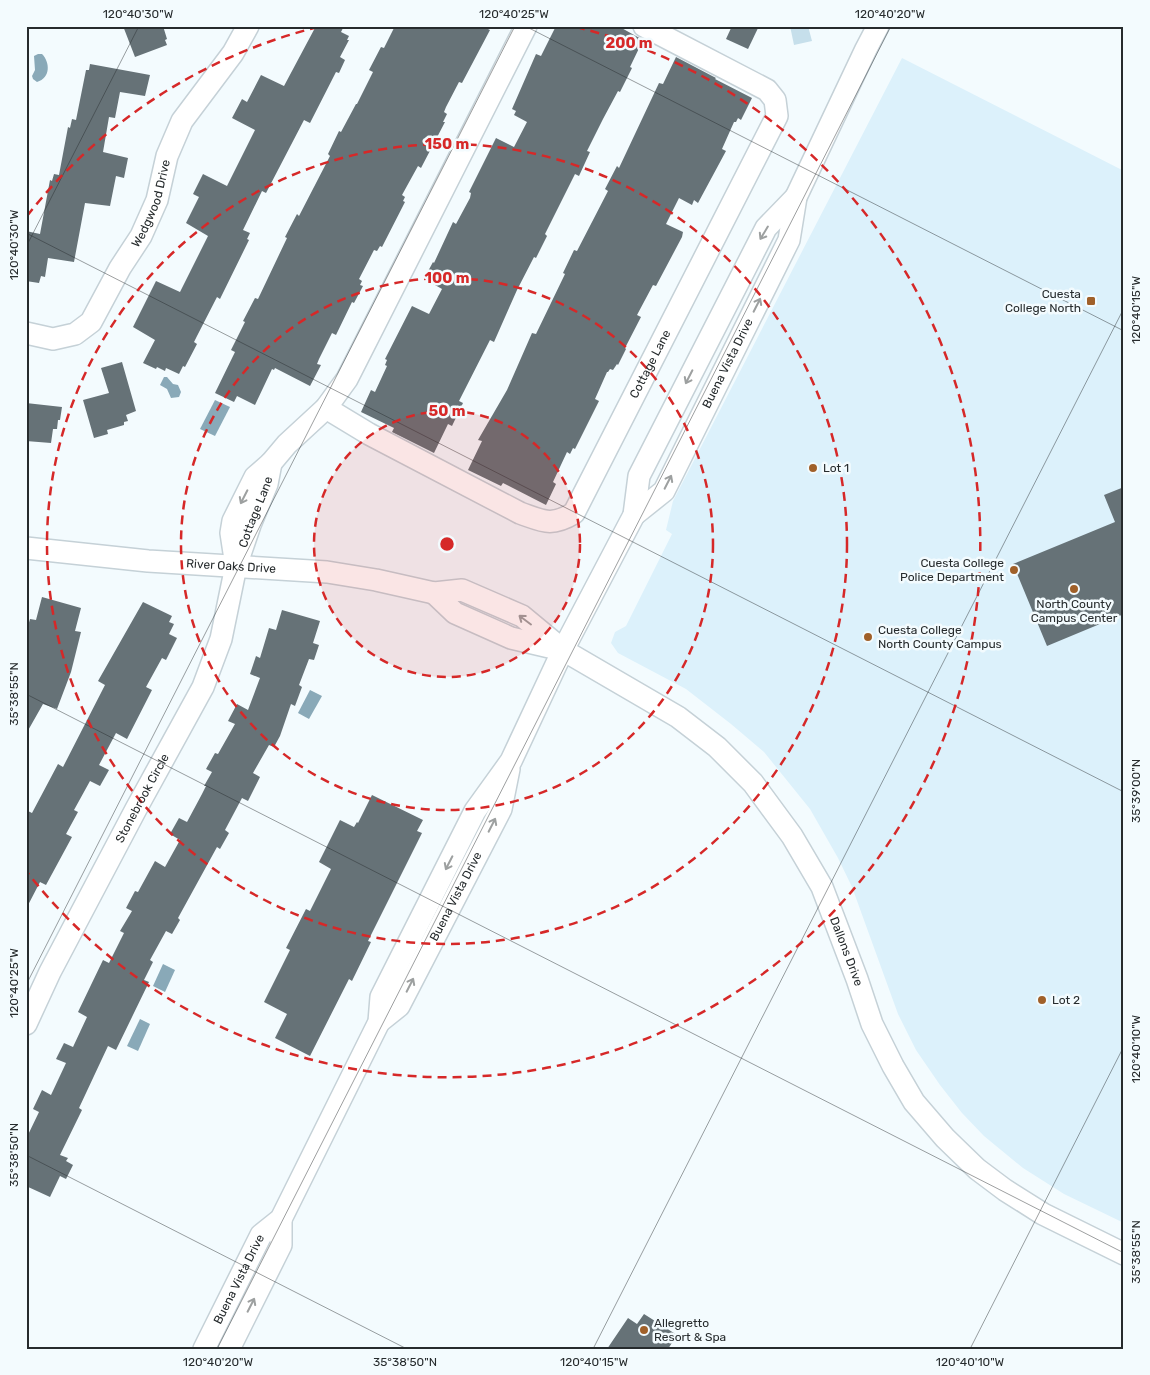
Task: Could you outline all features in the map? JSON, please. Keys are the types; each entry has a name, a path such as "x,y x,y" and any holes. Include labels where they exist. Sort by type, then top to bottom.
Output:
{"street":[{"name":"Wedgwood Drive","path":"26,334 53,338 75,334 91,322 120,268 142,236 157,200 167,156 182,121 233,53 248,26"},
{"name":"Cottage Lane","path":"236,566 267,484 271,462 287,444 326,408 347,379 526,26"},
{"name":"Cottage Lane","path":"326,408 369,434 520,513 545,522 561,521 574,513 777,116 774,100 768,90 644,26"},
{"name":"Buena Vista Drive","path":"634,515 664,491 790,240 796,197 878,26"},
{"name":"Buena Vista Drive","path":"228,1349 281,1245 282,1219 379,1022 381,997 475,811 511,761 563,650 634,515 639,476 643,467 766,228 796,197"},
{"name":"River Oaks Drive","path":"26,548 148,561 326,572 376,580 434,593 462,590 522,616 563,650"},
{"name":"Stonebrook Circle","path":"26,1024 55,964 136,809 203,687 221,639 236,566"},
{"name":"Dallons Drive","path":"563,650 678,717 717,747 753,783 792,836 822,887 872,1024 893,1066 914,1102 945,1138 977,1169 1005,1190 1043,1214 1124,1254"},
{"name":"Buena Vista Drive","path":"204,1349 261,1235 282,1219"}],"shaded area":[{"path":"790,26 808,26 812,41 794,45"},
{"path":"42,54 45,57 48,70 45,77 37,82 32,76 35,70 34,56"},
{"name":"Cuesta College North County Campus","path":"902,58 1124,171 1124,1223 1064,1194 1023,1168 984,1136 962,1113 916,1050 898,1014 852,887 810,809 764,752 731,724 686,689 618,653 611,643 615,632 626,626 672,534 666,530 673,501"},
{"path":"164,377 167,377 173,384 178,385 181,392 179,397 171,398 167,389 160,385"},
{"path":"215,400 230,407 215,436 200,429"},
{"path":"310,690 322,696 309,719 298,713"},
{"path":"163,964 175,970 165,992 153,986"},
{"path":"140,1019 150,1024 138,1051 127,1046"}],"building":[{"path":"123,26 163,26 167,45 135,57"},
{"path":"316,26 344,26 341,32 349,36 347,40 349,40 340,57 345,60 339,73 336,72 310,123 304,120 266,193 262,191 243,230 250,233 247,239 249,240 220,299 217,297 197,336 194,342 197,344 185,367 183,366 179,374 166,368 165,371 157,367 156,369 143,363 155,340 133,327 156,281 180,292 208,236 186,223 199,197 193,194 203,174 227,186 255,130 232,118 242,99 247,102 261,75 284,86"},
{"path":"395,26 482,26 490,30 462,83 459,82 446,107 444,112 447,114 443,122 445,122 421,168 418,166 402,195 405,197 403,201 405,202 382,247 380,246 377,251 374,250 359,279 362,281 360,285 363,286 354,303 352,302 336,335 332,333 317,364 321,365 310,386 275,368 274,370 272,369 255,405 237,396 234,402 215,393 235,352 231,350 245,322 243,321 255,298 258,299 287,238 285,237 297,214 299,216 330,156 328,154 339,131 341,132 357,104 373,72 369,70 381,47 384,48"},
{"path":"556,26 618,26 643,40 620,92 618,91 587,151 590,152 579,176 575,174 545,234 547,236 536,258 534,257 517,290 494,342 490,340 459,401 463,403 452,426 448,424 434,453 392,432 394,428 361,412 371,390 375,392 387,366 385,365 387,360 385,359 412,306 429,314 442,289 428,281 430,277 426,275 434,263 453,222 456,224 470,198 471,193 469,192 496,138 514,147 527,122 514,115 516,111 512,109 536,54 541,56"},
{"path":"732,26 759,26 748,49 726,39"},
{"path":"676,57 752,98 741,120 738,118 734,122 722,149 726,151 698,203 694,200 692,205 679,198 666,224 683,232 682,237 656,286 653,285 637,315 641,317 618,365 613,370 610,369 607,372 595,399 599,401 575,449 573,448 570,454 567,452 553,482 556,484 546,505 503,483 501,486 468,470 482,441 478,440 507,390 532,333 536,334 565,274 563,273 574,250 577,251 608,191 605,189 617,166 619,168 659,83 663,84"},
{"path":"90,64 150,75 145,96 120,92 115,118 109,117 103,152 128,158 124,178 116,176 110,206 85,203 74,262 48,258 45,277 41,276 39,283 26,281 26,231 40,234 50,180 52,181 54,174 59,175 68,127 70,128 72,119 76,120 86,70 89,70"},
{"path":"122,362 136,411 126,415 128,421 124,422 124,425 107,430 108,434 94,438 83,400 109,393 101,368"},
{"path":"26,403 62,407 57,429 53,429 51,443 26,441"},
{"name":"North County Campus Center","path":"1124,487 1124,614 1047,646 1013,564 1115,522 1104,495"},
{"path":"42,597 81,608 75,631 81,632 71,672 57,709 43,704 26,734 26,633 30,619 36,620"},
{"path":"143,602 172,616 169,622 174,624 169,634 177,638 166,660 162,658 146,687 152,690 127,739 116,733 99,765 109,770 100,786 90,781 74,810 78,812 66,834 72,837 46,885 40,882 26,909 26,810 32,813 58,764 63,767 105,685 98,681"},
{"path":"282,610 320,621 313,643 319,645 314,660 309,659 299,685 302,687 295,706 291,704 280,736 274,747 269,745 253,773 260,777 248,801 242,798 225,830 229,833 220,849 217,847 178,918 180,920 172,934 166,931 150,960 153,962 144,980 149,982 116,1050 108,1046 79,1108 82,1110 60,1155 68,1158 66,1161 73,1165 66,1179 60,1176 50,1197 26,1186 26,1139 39,1112 33,1109 42,1090 51,1095 66,1063 56,1059 64,1043 73,1047 87,1017 78,1012 103,960 109,963 124,933 120,931 132,911 126,908 135,891 138,892 155,861 165,867 180,840 170,834 179,818 187,822 202,794 212,772 206,769 215,753 218,754 235,724 228,721 237,704 248,710 260,678 250,674 256,656 260,658 269,628 276,630"},
{"path":"372,795 423,820 417,831 422,833 368,941 371,942 352,981 349,979 310,1056 275,1038 287,1014 264,1002 290,950 286,948 306,909 310,911 331,869 319,862 340,820 354,827 358,823"},
{"name":"Allegretto Resort & Spa","path":"644,1314 677,1335 668,1349 607,1349 628,1318 637,1324"}],"place":[{"name":"Cuesta College North","path":"1091,301"},
{"name":"Lot 1","path":"813,468"},
{"name":"Cuesta College Police Department","path":"1014,570"},
{"name":"North County Campus Center","path":"1074,589"},
{"name":"Cuesta College North County Campus","path":"868,637"},
{"name":"Lot 2","path":"1042,1000"},
{"name":"Allegretto Resort & Spa","path":"644,1330"}]}
